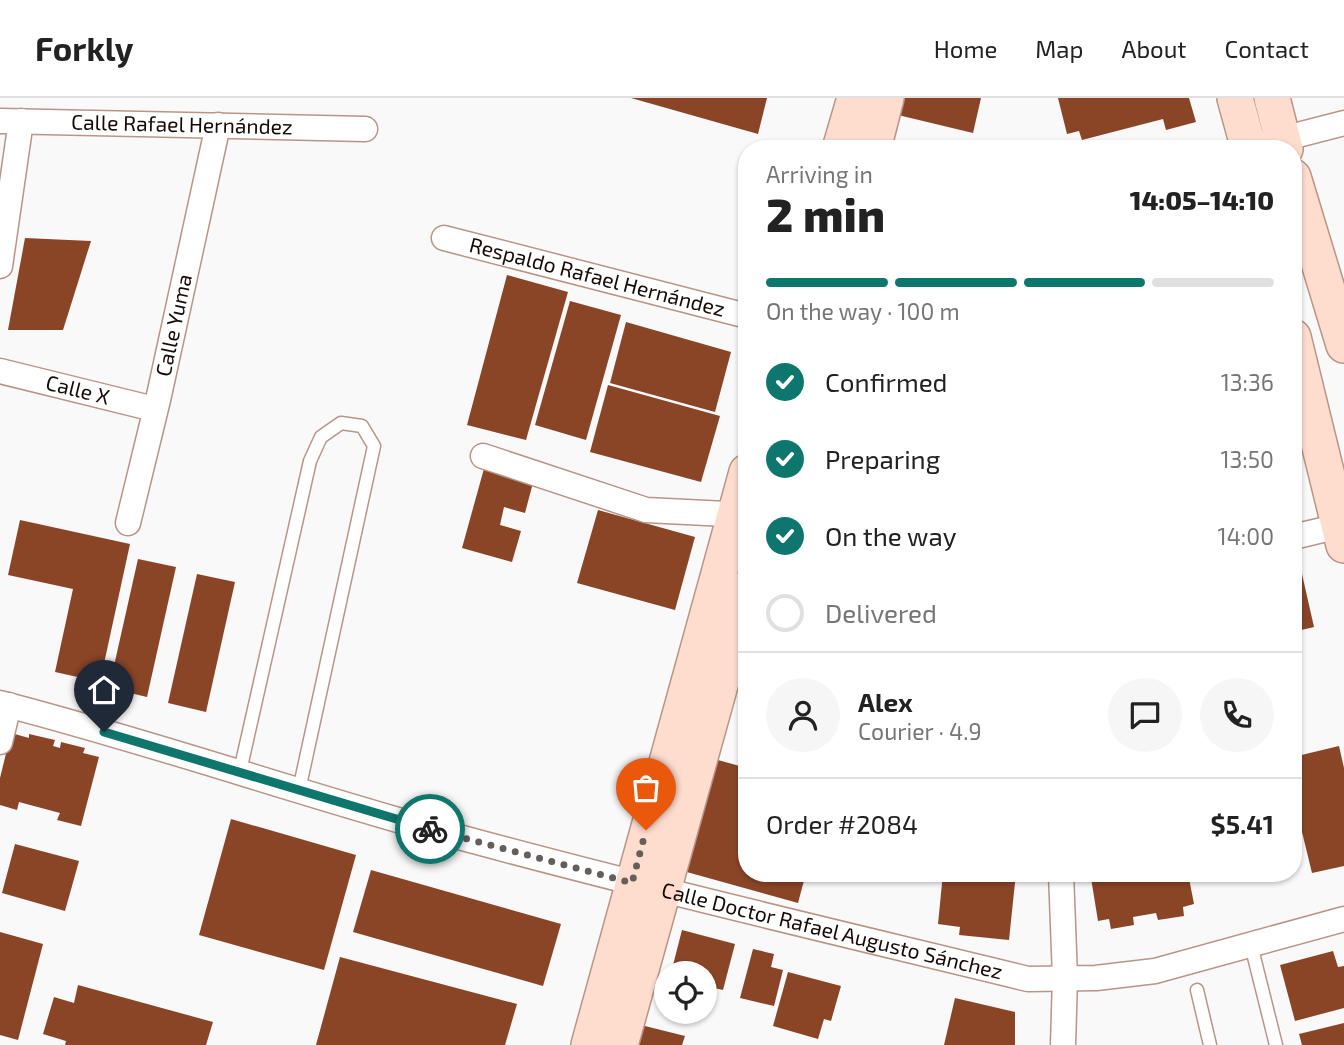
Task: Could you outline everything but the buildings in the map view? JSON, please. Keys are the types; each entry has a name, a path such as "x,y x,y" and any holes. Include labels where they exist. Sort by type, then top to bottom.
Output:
{"main road":[{"path":"855,98 860,140"},
{"path":"865,140 886,98"},
{"path":"1234,98 1245,140"},
{"path":"1272,98 1282,140"},
{"path":"1302,207 1344,345"},
{"path":"1302,373 1342,532"},
{"path":"620,1045 648,887 738,531"},
{"path":"589,1045 648,887 738,615"}],"street":[{"path":"0,266 11,121"},
{"name":"Calle Rafael Hernández","path":"11,121 365,129"},
{"path":"1295,140 1344,123"},
{"name":"Calle Yuma","path":"128,523 218,125"},
{"name":"Respaldo Rafael Hernández","path":"444,238 738,314"},
{"name":"Calle X","path":"0,371 150,408 155,405"},
{"path":"483,456 646,510 738,515"},
{"path":"1302,536 1342,532"},
{"path":"0,742 5,704"},
{"name":"Calle Doctor Rafael Augusto Sánchez","path":"5,704 299,790 648,887 1028,979 1096,978 1155,971 1344,919"},
{"path":"1061,882 1065,978 1063,1045"}],"lane":[{"path":"240,771 310,461 321,437 341,423 362,426 373,446 299,790"},
{"path":"1251,945 1276,1045"},
{"path":"1197,990 1210,1045"}],"way so far":[{"path":"430,829 632,883 646,830"}],"route":[{"path":"104,732 430,829"}]}
